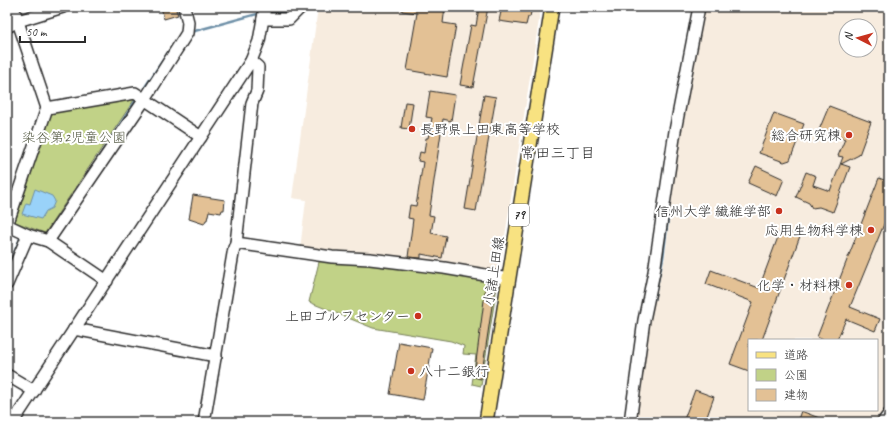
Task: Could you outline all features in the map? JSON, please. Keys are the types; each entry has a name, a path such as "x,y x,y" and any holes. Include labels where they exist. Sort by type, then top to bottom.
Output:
{"main road":[{"name":"小諸上田線","path":"486,422 552,7"}],"street":[{"path":"14,7 46,108 7,225 28,235 48,241 107,281"},
{"path":"7,27 18,21 63,7"},
{"path":"48,241 145,99 187,33 188,22 184,7"},
{"path":"13,422 251,61 257,50 264,13 289,19 301,7"},
{"path":"630,422 644,320 654,272 675,131 699,7"},
{"path":"204,422 236,243 252,104 257,91 258,66 251,61"},
{"path":"46,108 135,93 201,137"},
{"path":"7,284 28,235"},
{"path":"236,243 332,257 394,261 509,279"},
{"path":"74,329 216,356"},
{"path":"7,375 34,391"},
{"path":"883,422 889,414"}],"shaded area":[{"name":"長野県上田東高等学校","path":"318,7 541,7 499,274 300,249 306,200 292,198"},
{"name":"信州大学 繊維学部","path":"704,7 889,7 889,407 878,422 635,422 648,323 665,258 679,139"}],"green space":[{"name":"染谷第2児童公園","path":"133,96 134,100 45,233 15,222 52,110"},
{"name":"上田ゴルフセンター","path":"320,258 498,280 481,386 472,384 476,355 463,354 464,346 451,341 373,328 309,302"}],"water":[{"path":"35,189 52,196 55,201 52,208 46,211 41,219 22,214 26,203 30,204"}],"building":[{"path":"161,7 175,7 178,15 164,19"},
{"path":"402,7 445,7 443,23 456,25 447,77 407,70 417,13 402,11"},
{"path":"479,7 488,7 473,87 460,85 471,25 476,26"},
{"path":"502,7 532,7 530,17 528,17 526,25 499,21"},
{"path":"430,91 455,95 451,121 443,119 429,215 434,216 431,233 446,236 442,258 421,254 421,258 408,257 413,219 408,218 410,205 416,206 423,162 418,161 420,152 424,153 426,138 428,138 432,118 426,117"},
{"path":"484,95 496,97 476,211 465,209"},
{"path":"405,102 413,103 409,129 401,128"},
{"path":"829,106 871,122 859,155 841,164 850,167 833,212 819,207 812,208 809,203 796,197 806,172 816,176 813,185 830,191 843,157 838,156 845,139 819,130"},
{"path":"774,113 804,124 790,160 784,162 759,153"},
{"path":"756,166 784,179 777,196 748,183"},
{"path":"879,178 889,182 889,212 850,307 880,319 875,331 846,319 837,339 821,339 817,337"},
{"path":"193,195 225,200 224,210 222,210 221,213 209,211 207,220 204,224 189,219"},
{"path":"781,229 800,236 762,339 748,339 748,371 730,364 753,302 706,284 711,270 759,288"},
{"path":"486,285 495,286 481,379 474,377"},
{"name":"八十二銀行","path":"399,342 432,348 423,400 390,394"},
{"path":"695,390 714,397 705,422 683,422"},
{"path":"801,411 827,421 827,422 797,422"}],"waterway":[{"path":"268,12 285,11 289,7"},
{"path":"191,32 261,13"},
{"path":"145,87 171,48"},
{"path":"90,170 136,100"},
{"path":"654,300 663,258 669,211"},
{"path":"7,269 22,234"}],"place":[{"name":"長野県上田東高等学校","path":"412,129"},
{"name":"総合研究棟","path":"849,135"},
{"name":"信州大学 繊維学部","path":"779,211"},
{"name":"応用生物科学棟","path":"871,230"},
{"name":"化学・材料棟","path":"849,285"},
{"name":"上田ゴルフセンター","path":"418,316"},
{"name":"八十二銀行","path":"411,371"}],"district":[{"name":"常田三丁目","path":"558,153"}]}
